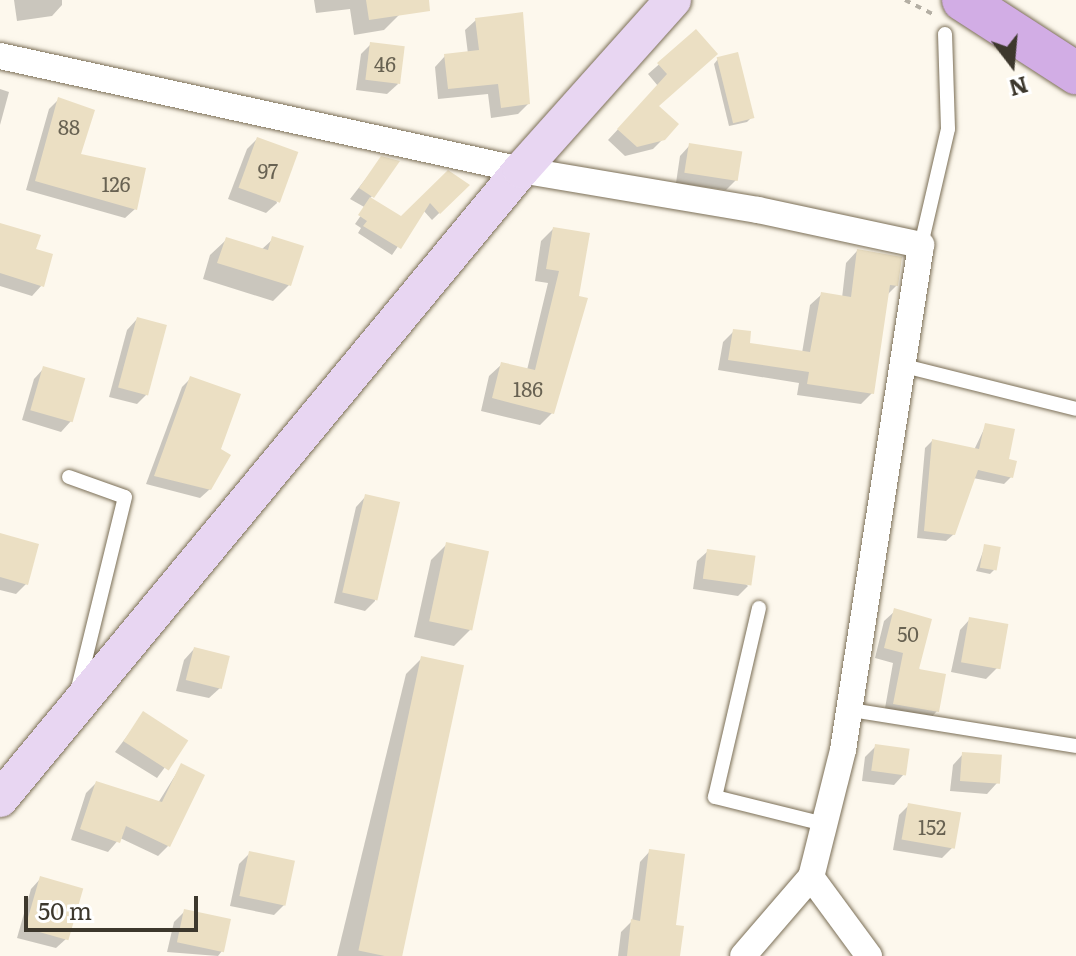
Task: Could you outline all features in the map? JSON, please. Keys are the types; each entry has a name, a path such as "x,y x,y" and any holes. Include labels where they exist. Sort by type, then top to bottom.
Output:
{"main road":[{"path":"954,17 1076,73"}],"street":[{"path":"0,799 521,170 666,5"},
{"path":"0,56 521,170 758,210 921,245 851,710 811,877 743,956"},
{"path":"811,877 869,956"}],"lane":[{"path":"921,245 948,129 954,17"},
{"path":"904,366 1076,409"},
{"path":"69,477 125,497 73,712"},
{"path":"759,608 715,797 824,824"},
{"path":"851,710 1076,746"}],"path":[{"path":"905,0 944,19 954,17"}],"building":[{"path":"366,0 429,0 430,11 369,20"},
{"path":"523,12 530,104 501,108 498,84 448,89 444,54 479,50 475,18"},
{"path":"696,29 718,54 659,106 679,124 665,140 637,147 617,129 667,74 657,63"},
{"path":"370,42 405,46 400,84 365,80"},
{"path":"738,52 754,118 733,123 717,57"},
{"path":"58,97 95,110 81,154 146,168 137,210 35,181"},
{"path":"257,137 298,152 280,203 239,188"},
{"path":"689,143 742,151 738,181 684,173"},
{"path":"381,156 400,161 374,198 359,188"},
{"path":"448,170 470,185 440,214 430,203 401,249 363,226 367,221 358,215 370,197 401,216"},
{"path":"0,223 41,235 36,249 53,254 44,287 0,273"},
{"path":"553,227 590,233 579,296 588,298 554,414 492,398 501,362 535,370 559,271 546,269"},
{"path":"272,236 304,246 291,286 217,263 226,237 268,250"},
{"path":"857,249 902,257 898,286 890,285 874,394 807,384 809,372 728,360 733,329 751,331 750,343 810,352 821,292 851,297"},
{"path":"137,317 167,325 148,396 118,388"},
{"path":"43,366 85,378 73,422 30,410"},
{"path":"190,376 241,394 221,449 231,455 211,490 154,476"},
{"path":"985,423 1015,429 1009,459 1017,461 1013,478 978,470 955,535 924,531 932,439 979,449"},
{"path":"365,494 400,502 377,601 342,592"},
{"path":"0,533 39,544 28,585 0,577"},
{"path":"446,542 489,551 472,630 429,621"},
{"path":"984,544 1001,547 997,571 980,568"},
{"path":"707,549 756,556 751,586 703,579"},
{"path":"894,608 932,619 919,669 946,674 939,712 893,704 903,653 884,648"},
{"path":"969,617 1008,624 1000,669 961,662"},
{"path":"194,647 230,656 222,689 186,680"},
{"path":"421,656 464,665 402,956 358,950"},
{"path":"143,711 188,740 169,771 123,741"},
{"path":"875,744 910,749 906,776 871,771"},
{"path":"962,752 1002,755 1000,784 960,781"},
{"path":"181,763 205,775 170,847 126,826 120,843 80,829 96,781 162,802"},
{"path":"908,803 961,812 955,849 902,839"},
{"path":"649,849 685,854 676,925 684,926 680,956 627,956 631,919 640,921"},
{"path":"249,851 295,861 285,906 239,896"},
{"path":"40,876 83,888 68,940 25,928"},
{"path":"184,909 231,919 224,952 177,942"}]}
